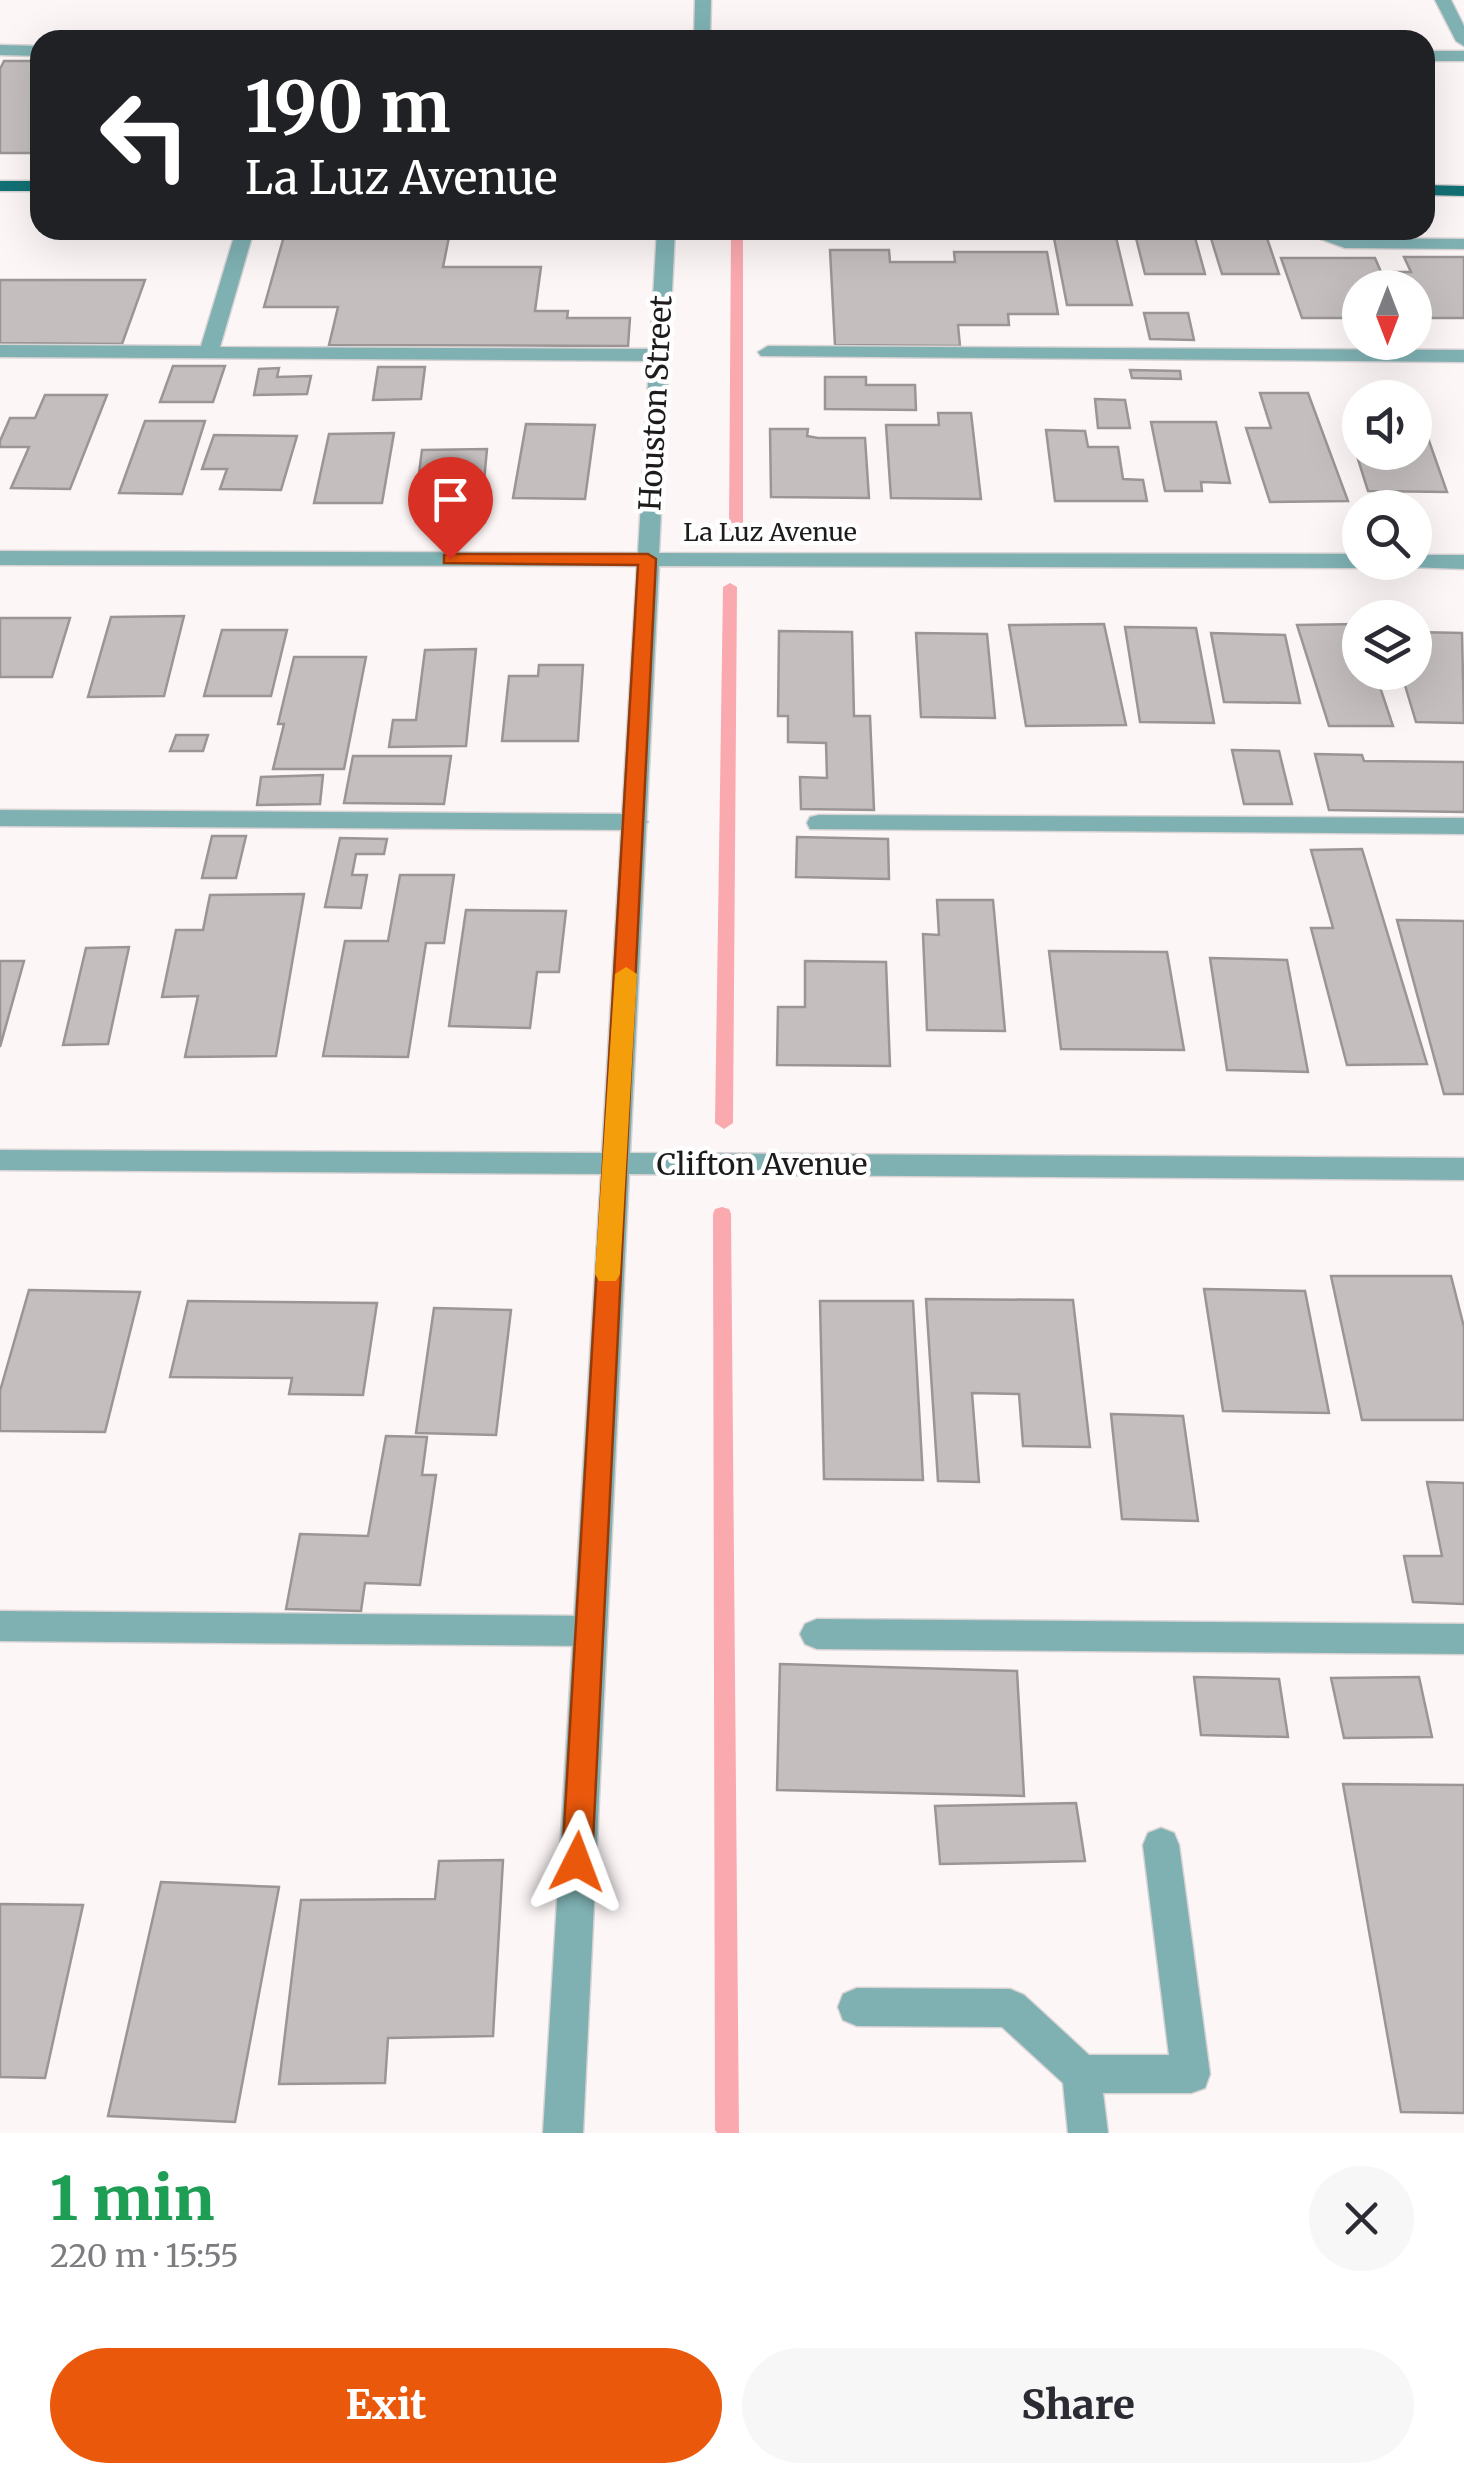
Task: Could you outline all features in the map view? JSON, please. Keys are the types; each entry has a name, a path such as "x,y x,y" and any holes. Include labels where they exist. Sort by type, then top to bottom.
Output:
{"main road":[{"path":"0,186 30,186"},
{"path":"1435,190 1464,190"}],"street":[{"path":"702,30 704,0"},
{"path":"1443,0 1464,41"},
{"path":"0,50 30,50"},
{"path":"1435,56 1464,56"},
{"path":"208,352 241,240"},
{"name":"Houston Street","path":"563,2133 665,240"},
{"path":"1336,240 1464,244"},
{"path":"0,351 659,354"},
{"path":"768,352 1464,356"},
{"name":"La Luz Avenue","path":"0,558 1342,561"},
{"path":"1432,562 1464,562"},
{"path":"0,818 636,822"},
{"path":"819,823 1464,826"},
{"name":"Clifton Avenue","path":"0,1160 1464,1169"},
{"path":"0,1626 589,1631"},
{"path":"817,1634 1464,1640"},
{"path":"1081,2074 1192,2074 1161,1844"},
{"path":"857,2007 1010,2008 1081,2074 1088,2133"}],"building":[{"path":"4,61 30,61 30,153 0,153 0,69"},
{"path":"283,240 448,240 443,267 541,267 535,311 568,311 567,318 630,318 628,346 329,345 338,307 264,307"},
{"path":"1054,240 1117,240 1132,305 1067,305"},
{"path":"1136,240 1196,240 1205,274 1145,274"},
{"path":"1212,240 1268,240 1279,274 1222,274"},
{"path":"830,250 889,250 890,262 955,262 954,252 1047,252 1058,314 1008,314 1009,325 958,325 960,346 835,345"},
{"path":"1404,257 1464,257 1464,318 1432,318 1432,270 1410,270"},
{"path":"1281,258 1375,258 1380,270 1342,270 1342,318 1302,318"},
{"path":"0,280 145,280 122,344 0,343"},
{"path":"1144,313 1188,313 1194,340 1150,339"},
{"path":"173,366 225,366 213,402 160,402"},
{"path":"378,367 425,367 421,399 373,400"},
{"path":"279,368 277,377 311,376 307,394 254,395 259,369"},
{"path":"1130,370 1180,371 1181,379 1132,378"},
{"path":"825,377 866,377 866,385 915,385 916,410 825,409"},
{"path":"1260,393 1308,393 1344,490 1342,501 1270,502 1246,428 1271,428"},
{"path":"45,395 107,395 70,489 11,488 29,447 0,447 0,441 10,418 35,418"},
{"path":"1095,399 1125,400 1130,428 1098,428"},
{"path":"938,413 971,413 981,499 891,498 886,425 939,425"},
{"path":"145,421 205,421 182,494 119,493"},
{"path":"1151,422 1216,422 1230,483 1201,482 1202,491 1165,491"},
{"path":"526,424 595,425 585,499 513,498"},
{"path":"770,429 808,429 807,436 818,438 865,438 869,498 771,497"},
{"path":"1046,430 1085,431 1088,447 1118,447 1123,479 1143,480 1147,501 1055,501"},
{"path":"394,433 382,503 314,503 329,434"},
{"path":"214,435 297,436 281,490 220,489 227,469 202,469"},
{"path":"487,449 482,503 415,504 422,450"},
{"path":"1432,449 1447,492 1432,490 1368,490 1361,470 1432,470"},
{"path":"184,616 164,696 88,697 111,617"},
{"path":"0,618 70,618 52,677 0,677"},
{"path":"1104,624 1126,725 1026,726 1009,625"},
{"path":"1342,624 1342,690 1381,690 1393,726 1329,726 1297,625"},
{"path":"1125,627 1196,628 1214,723 1140,722"},
{"path":"222,630 287,630 271,696 204,696"},
{"path":"779,631 852,632 854,716 870,716 874,810 801,809 800,777 827,778 826,743 788,742 788,716 778,716"},
{"path":"1432,632 1462,633 1464,723 1416,722 1406,690 1432,690"},
{"path":"916,633 987,634 995,718 921,717"},
{"path":"1211,633 1285,635 1300,703 1224,702"},
{"path":"476,649 466,746 389,747 393,720 416,720 425,650"},
{"path":"294,657 366,657 344,769 273,769 284,724 278,724"},
{"path":"539,665 583,665 578,741 502,741 509,676 538,676"},
{"path":"176,735 208,735 203,751 170,751"},
{"path":"1232,750 1279,751 1292,804 1244,804"},
{"path":"1315,754 1362,755 1364,761 1464,762 1464,812 1329,810"},
{"path":"353,756 451,756 444,804 344,803"},
{"path":"323,775 320,804 257,805 261,777"},
{"path":"212,836 246,836 236,878 202,878"},
{"path":"797,837 888,839 889,879 796,877"},
{"path":"340,838 387,839 384,854 356,854 352,875 367,875 361,908 325,907"},
{"path":"1362,849 1427,1064 1347,1065 1311,928 1333,928 1311,850"},
{"path":"400,875 454,875 444,943 426,943 408,1057 323,1056 345,941 388,941"},
{"path":"304,894 276,1056 185,1057 198,996 162,997 176,930 203,930 210,895"},
{"path":"937,900 993,900 1005,1031 927,1030 923,934 939,935"},
{"path":"466,910 566,911 559,972 537,972 530,1028 449,1026"},
{"path":"1397,920 1464,921 1464,1094 1444,1094"},
{"path":"129,947 108,1044 63,1045 86,948"},
{"path":"1049,951 1167,952 1184,1050 1061,1049"},
{"path":"1210,958 1287,960 1308,1072 1227,1070"},
{"path":"0,961 24,961 0,1047"},
{"path":"805,961 886,962 890,1066 777,1065 778,1007 805,1007"},
{"path":"1331,1276 1451,1276 1464,1327 1464,1420 1362,1420"},
{"path":"1204,1289 1305,1291 1329,1413 1223,1411"},
{"path":"29,1290 140,1292 105,1432 0,1431 0,1391"},
{"path":"926,1299 1073,1300 1090,1447 1023,1446 1019,1394 972,1393 979,1482 938,1481"},
{"path":"188,1301 377,1303 363,1395 289,1394 292,1378 170,1377"},
{"path":"820,1301 913,1301 923,1480 824,1479"},
{"path":"434,1308 511,1310 496,1435 416,1433"},
{"path":"1111,1414 1183,1416 1198,1521 1122,1519"},
{"path":"386,1436 427,1437 422,1475 436,1475 420,1585 365,1583 361,1611 286,1609 300,1534 368,1536"},
{"path":"1427,1482 1464,1483 1464,1604 1413,1602 1404,1556 1442,1556"},
{"path":"780,1664 1017,1671 1024,1796 777,1790"},
{"path":"1194,1677 1279,1679 1288,1737 1201,1735"},
{"path":"1419,1677 1432,1737 1344,1738 1331,1678"},
{"path":"1343,1784 1464,1785 1464,2113 1401,2112"},
{"path":"1076,1803 1085,1861 940,1864 935,1806"},
{"path":"503,1860 493,2036 388,2038 385,2083 279,2084 301,1900 435,1899 439,1861"},
{"path":"161,1882 279,1887 235,2122 108,2116"},
{"path":"0,1904 83,1905 45,2078 0,2077"}],"waterway":[{"path":"736,530 737,240"},
{"path":"724,1123 730,587"},
{"path":"722,1214 728,2130"}],"slow traffic":[{"path":"608,1274 626,974"}],"route":[{"path":"450,559 648,559 577,1862"}]}
